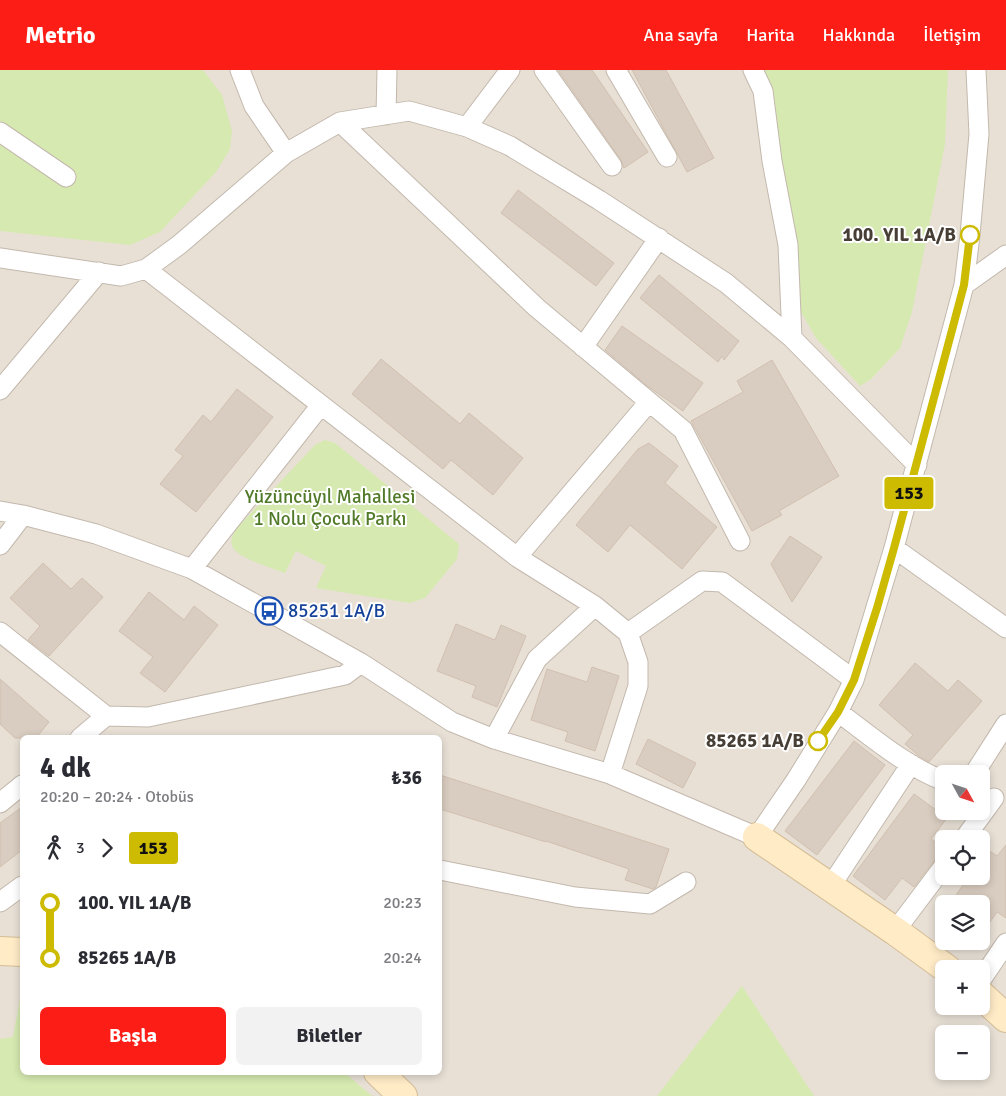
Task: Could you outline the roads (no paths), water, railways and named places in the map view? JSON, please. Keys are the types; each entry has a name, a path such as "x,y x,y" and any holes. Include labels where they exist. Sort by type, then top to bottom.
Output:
{"street":[{"path":"240,70 254,106 286,153"},
{"path":"386,114 387,70"},
{"path":"467,126 510,70"},
{"path":"544,70 612,166"},
{"path":"616,70 667,157"},
{"path":"753,70 763,92 772,161 788,245 792,338"},
{"path":"757,837 796,780 838,712 854,680 894,548 964,285 979,134 976,70"},
{"path":"0,258 121,276 146,269 179,245 286,153 340,122 409,112 467,126 510,146 659,238 726,283 792,338 917,465"},
{"path":"340,122 537,308 683,430 740,541"},
{"path":"0,132 66,177"},
{"path":"584,347 659,238"},
{"path":"964,285 1006,255"},
{"path":"146,269 517,557 595,606 628,633 638,662 638,686 610,774"},
{"path":"0,390 99,272"},
{"path":"517,557 649,402"},
{"path":"192,568 321,405"},
{"path":"0,511 24,515 96,534 192,568 361,663 452,722 494,739 610,774 757,837 935,960"},
{"path":"0,545 24,515"},
{"path":"894,548 1006,628"},
{"path":"628,633 702,581 722,582 854,680"},
{"path":"494,739 537,659 595,606"},
{"path":"0,632 106,716 148,717 345,675 361,663"},
{"path":"838,712 911,764 935,777"},
{"path":"84,735 106,716"},
{"path":"980,765 1006,724"},
{"path":"830,887 911,764"},
{"path":"0,803 20,787"},
{"path":"971,830 994,799"},
{"path":"442,870 575,897 650,904 686,882"},
{"path":"895,931 935,878"},
{"path":"0,902 20,887"},
{"path":"990,967 1006,944"},
{"path":"0,951 20,952"},
{"path":"990,1003 1006,1018"},
{"path":"381,1075 403,1096"}],"place":[{"name":"100. YIL 1A/B","path":"970,235"},
{"name":"85251 1A/B","path":"269,611"},
{"name":"85265 1A/B","path":"818,741"}],"park label":[{"name":"Yüzüncüyıl Mahallesi 1 Nolu Çocuk Parkı","path":"330,508"}]}
